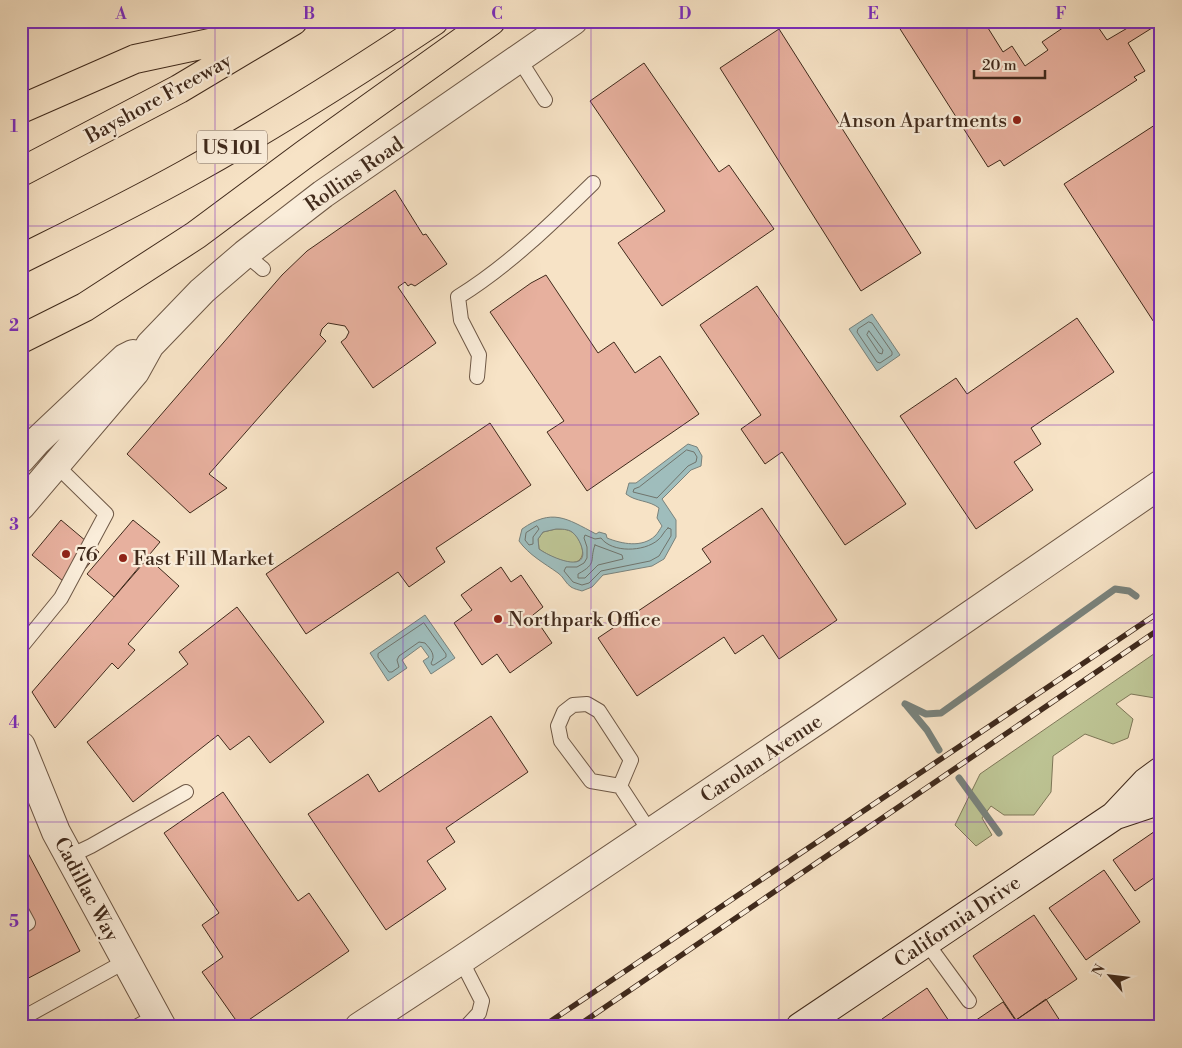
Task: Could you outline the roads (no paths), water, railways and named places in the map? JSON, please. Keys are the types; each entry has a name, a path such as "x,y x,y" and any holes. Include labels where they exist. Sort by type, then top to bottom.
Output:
{"highway":[{"name":"US 101","path":"21,259 195,169 349,77 434,21"},
{"path":"21,339 85,307 196,235 305,154 491,21"},
{"path":"21,109 135,59 288,24"},
{"name":"Bayshore Freeway","path":"21,172 178,89 288,24"}],"street":[{"name":"Rollins Road","path":"21,506 135,372 150,345 202,291 254,261 323,194 574,21"},
{"name":"Rollins Road","path":"21,459 37,441 125,358 150,345"},
{"name":"Carolan Avenue","path":"359,1027 886,674 1161,484"},
{"name":"Cadillac Way","path":"21,746 56,832 126,961 151,1023"},
{"name":"California Drive","path":"800,1027 1114,816 1146,782 1161,772"},
{"name":"California Drive","path":"1114,816 1161,800"}],"lane":[{"path":"519,59 545,100"},
{"path":"477,377 480,355 461,320 458,297 477,285 541,233 593,183"},
{"path":"21,647 61,598 106,514 56,464"},
{"path":"620,786 631,760 600,711 587,704 573,705 564,712 558,726 562,741 591,782 620,786 650,832"},
{"path":"70,856 186,792"},
{"path":"21,910 28,923 21,927"},
{"path":"926,942 969,1001"},
{"path":"461,960 482,1000 479,1013 466,1027"},
{"path":"21,1019 126,961"}],"water":[{"path":"872,314 900,355 877,371 849,329"},
{"path":"688,444 697,447 702,456 701,466 691,470 662,499 676,520 676,537 664,559 652,566 603,575 592,587 582,591 569,586 560,574 532,555 519,541 522,529 542,519 551,517 567,520 596,534 599,532 606,534 607,538 619,542 632,544 650,540 662,526 657,518 659,508 626,494 629,483 636,483","holes":["556,529 569,530 576,536 583,554 581,560 568,562 539,549 538,539 543,532"]},
{"path":"425,615 455,658 431,674 423,661 429,657 421,646 402,660 407,668 388,681 370,653"}],"waterway":[{"path":"905,704 926,714 941,713 1115,589 1129,591 1136,596"},
{"path":"907,706 927,730 939,750"},
{"path":"959,778 999,833"}],"railway":[{"path":"542,1027 1161,611"},
{"path":"576,1027 1161,628"}],"place":[{"name":"Anson Apartments","path":"1017,120"},
{"name":"76","path":"66,554"},
{"name":"Fast Fill Market","path":"123,558"},
{"name":"Northpark Office","path":"498,619"}]}
